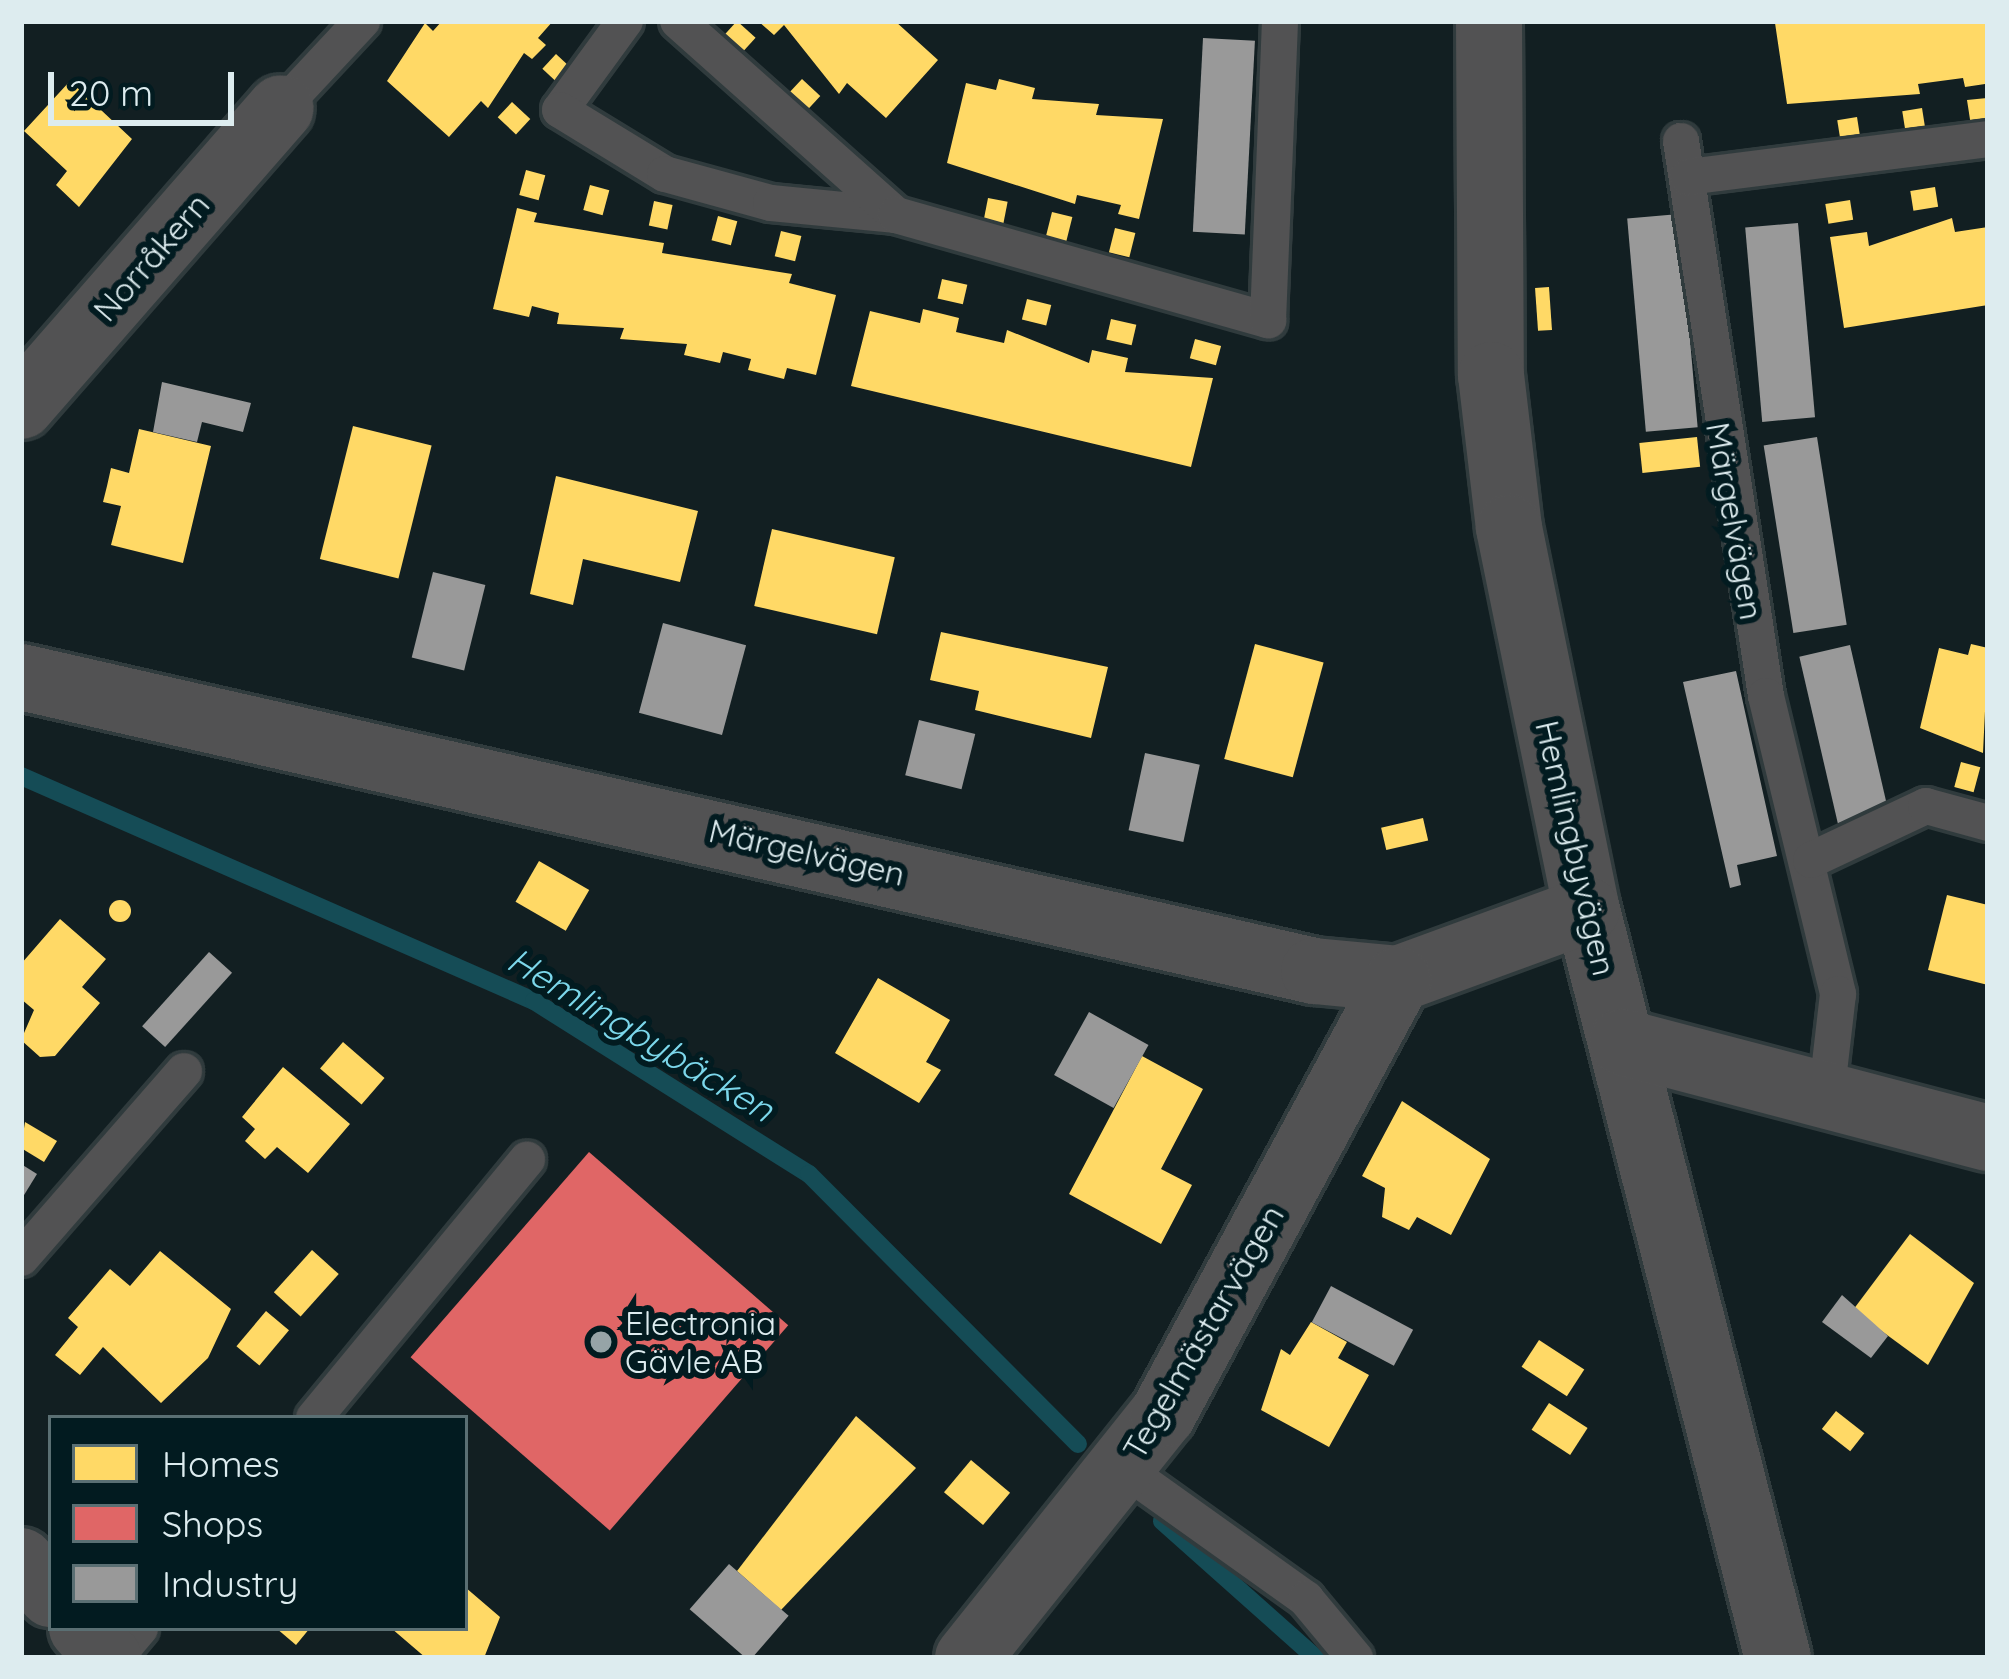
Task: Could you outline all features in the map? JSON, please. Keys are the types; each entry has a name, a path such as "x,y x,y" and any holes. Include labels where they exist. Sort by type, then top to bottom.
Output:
{"street":[{"name":"Hemlingbyvägen","path":"1490,21 1491,375 1509,528 1587,910 1778,1658"},
{"name":"Norråkern","path":"21,406 281,108"},
{"name":"Märgelvägen","path":"21,677 1314,971 1398,979 1587,910"},
{"name":"Tegelmästarvägen","path":"968,1658 1124,1469 1398,979"},
{"path":"1622,1042 1988,1138"},
{"path":"21,1561 48,1591"},
{"path":"85,1631 112,1658"}],"lane":[{"path":"281,108 362,21"},
{"path":"625,21 560,110 665,174 771,203 896,215 1268,320 1280,21"},
{"path":"678,21 896,215"},
{"name":"Märgelvägen","path":"1826,1098 1838,994 1811,860 1766,696 1726,478 1684,159 1988,139"},
{"path":"1811,860 1926,806 1988,823"},
{"path":"21,1258 184,1071"},
{"path":"316,1415 527,1160"},
{"path":"1124,1469 1306,1599 1355,1658"},
{"path":"112,1658 137,1631"}],"building: Homes":[{"path":"442,21 553,21 538,38 546,45 532,59 524,53 488,108 481,101 449,137 387,81 425,23 433,31"},
{"path":"737,21 756,38 742,53 724,36"},
{"path":"758,21 895,21 938,60 886,118 847,83 839,94 784,25 774,35"},
{"path":"1988,21 1985,84 1965,87 1963,78 1918,84 1920,94 1787,104 1775,23"},
{"path":"556,54 574,71 561,86 542,69"},
{"path":"802,79 820,96 806,111 788,94"},
{"path":"999,79 1035,88 1032,99 1099,104 1096,115 1163,119 1139,219 1118,214 1121,205 1077,195 1075,204 947,163 966,83 996,90"},
{"path":"70,81 132,139 79,207 56,185 67,171 24,131"},
{"path":"1987,98 1988,123 1971,126 1967,100"},
{"path":"512,102 530,119 516,134 498,117"},
{"path":"1922,108 1926,133 1906,136 1902,111"},
{"path":"1857,117 1861,143 1841,146 1837,120"},
{"path":"526,170 545,175 539,200 519,195"},
{"path":"590,185 609,190 603,215 583,210"},
{"path":"1935,187 1938,207 1913,211 1910,191"},
{"path":"988,198 1008,202 1003,226 983,223"},
{"path":"1850,200 1853,220 1828,224 1825,204"},
{"path":"654,201 673,205 667,229 649,225"},
{"path":"517,208 537,213 534,222 664,243 662,253 792,274 789,283 836,295 816,375 787,368 784,379 748,370 751,359 723,352 720,363 684,355 687,344 620,339 624,328 557,324 559,313 532,306 529,317 493,309"},
{"path":"1052,212 1072,217 1066,243 1045,238"},
{"path":"718,216 737,221 731,245 712,240"},
{"path":"1952,218 1955,232 1988,227 1988,305 1844,328 1830,237 1867,232 1869,246"},
{"path":"1115,228 1135,233 1129,257 1109,252"},
{"path":"781,231 801,236 795,261 775,256"},
{"path":"942,279 967,285 963,304 938,298"},
{"path":"1549,287 1552,330 1538,331 1535,288"},
{"path":"1027,299 1051,305 1046,325 1022,319"},
{"path":"923,309 959,318 956,332 1004,343 1007,330 1089,363 1092,350 1128,358 1125,372 1213,378 1191,467 851,386 870,311 920,323"},
{"path":"1111,319 1136,325 1132,345 1106,339"},
{"path":"1195,339 1221,346 1216,365 1190,358"},
{"path":"353,426 432,446 398,579 320,559"},
{"path":"139,429 211,446 183,563 111,545 121,506 103,502 111,468 129,473"},
{"path":"1697,437 1700,467 1642,473 1639,443"},
{"path":"556,476 698,511 680,582 583,559 573,605 530,594"},
{"path":"772,529 895,557 877,634 754,606"},
{"path":"941,632 1108,667 1091,738 975,710 979,691 930,680"},
{"path":"1255,644 1324,662 1293,777 1224,759"},
{"path":"1971,644 1988,648 1983,753 1920,728 1939,648 1968,655"},
{"path":"1961,762 1980,767 1974,792 1954,787"},
{"path":"1423,818 1428,840 1386,850 1381,828"},
{"path":"539,861 589,890 566,931 516,902"},
{"path":"1947,895 1988,905 1988,985 1928,970"},
{"path":"120,900 131,911 120,922 109,911"},
{"path":"60,919 106,959 82,987 100,1003 55,1056 40,1057 21,1040 34,1010 21,999 21,964"},
{"path":"878,978 950,1020 926,1062 941,1070 919,1103 835,1053"},
{"path":"343,1042 385,1078 362,1104 320,1068"},
{"path":"1142,1056 1203,1089 1161,1169 1192,1185 1161,1244 1069,1194"},
{"path":"283,1067 350,1124 308,1173 277,1147 265,1159 245,1141 255,1129 242,1117"},
{"path":"1402,1101 1490,1159 1451,1235 1417,1217 1409,1230 1382,1217 1385,1188 1362,1176"},
{"path":"25,1122 57,1141 44,1162 21,1148"},
{"path":"1910,1234 1974,1283 1928,1365 1853,1310"},
{"path":"312,1250 339,1274 301,1316 274,1292"},
{"path":"160,1251 231,1309 208,1358 161,1403 103,1347 80,1375 55,1355 78,1327 68,1318 110,1269 130,1286"},
{"path":"266,1311 289,1330 259,1366 236,1346"},
{"path":"1311,1322 1347,1342 1338,1358 1369,1375 1329,1447 1261,1410 1281,1349 1290,1355"},
{"path":"1539,1340 1584,1369 1567,1396 1522,1367"},
{"path":"1549,1403 1588,1428 1570,1455 1532,1430"},
{"path":"1836,1411 1864,1433 1850,1451 1822,1429"},
{"path":"856,1416 916,1468 781,1610 737,1571"},
{"path":"971,1460 1010,1493 983,1525 944,1492"},
{"path":"468,1590 500,1617 484,1658 426,1658 394,1631 468,1631"},
{"path":"280,1631 308,1631 296,1645"}],"building: Shops":[{"name":"Electronia Gävle AB","path":"589,1152 788,1325 610,1530 411,1357"}],"building: Industry":[{"path":"1203,38 1255,41 1245,234 1193,232"},
{"path":"1679,214 1698,427 1646,432 1627,219"},
{"path":"1798,223 1815,417 1762,422 1745,228"},
{"path":"162,382 251,403 243,432 202,422 197,442 153,432"},
{"path":"1817,437 1847,625 1793,633 1764,445"},
{"path":"433,572 485,585 464,670 412,657"},
{"path":"663,623 746,645 722,735 639,713"},
{"path":"1850,645 1888,812 1838,823 1799,657"},
{"path":"1736,671 1777,856 1737,865 1741,885 1730,888 1683,682"},
{"path":"919,720 975,734 961,789 905,775"},
{"path":"1145,753 1200,765 1183,842 1129,830"},
{"path":"209,952 232,973 165,1047 142,1026"},
{"path":"1089,1012 1148,1045 1114,1108 1054,1075"},
{"path":"21,1164 37,1174 21,1200"},
{"path":"1331,1286 1413,1330 1394,1366 1312,1322"},
{"path":"1842,1295 1888,1336 1871,1358 1822,1322"},
{"path":"729,1564 789,1616 752,1658 746,1658 690,1609"}],"waterway":[{"name":"Hemlingbybäcken","path":"21,776 534,1001 809,1174 1078,1444"},
{"name":"Hemlingbybäcken","path":"1162,1521 1316,1658"}],"place":[{"name":"Electronia Gävle AB","path":"601,1342"}]}
